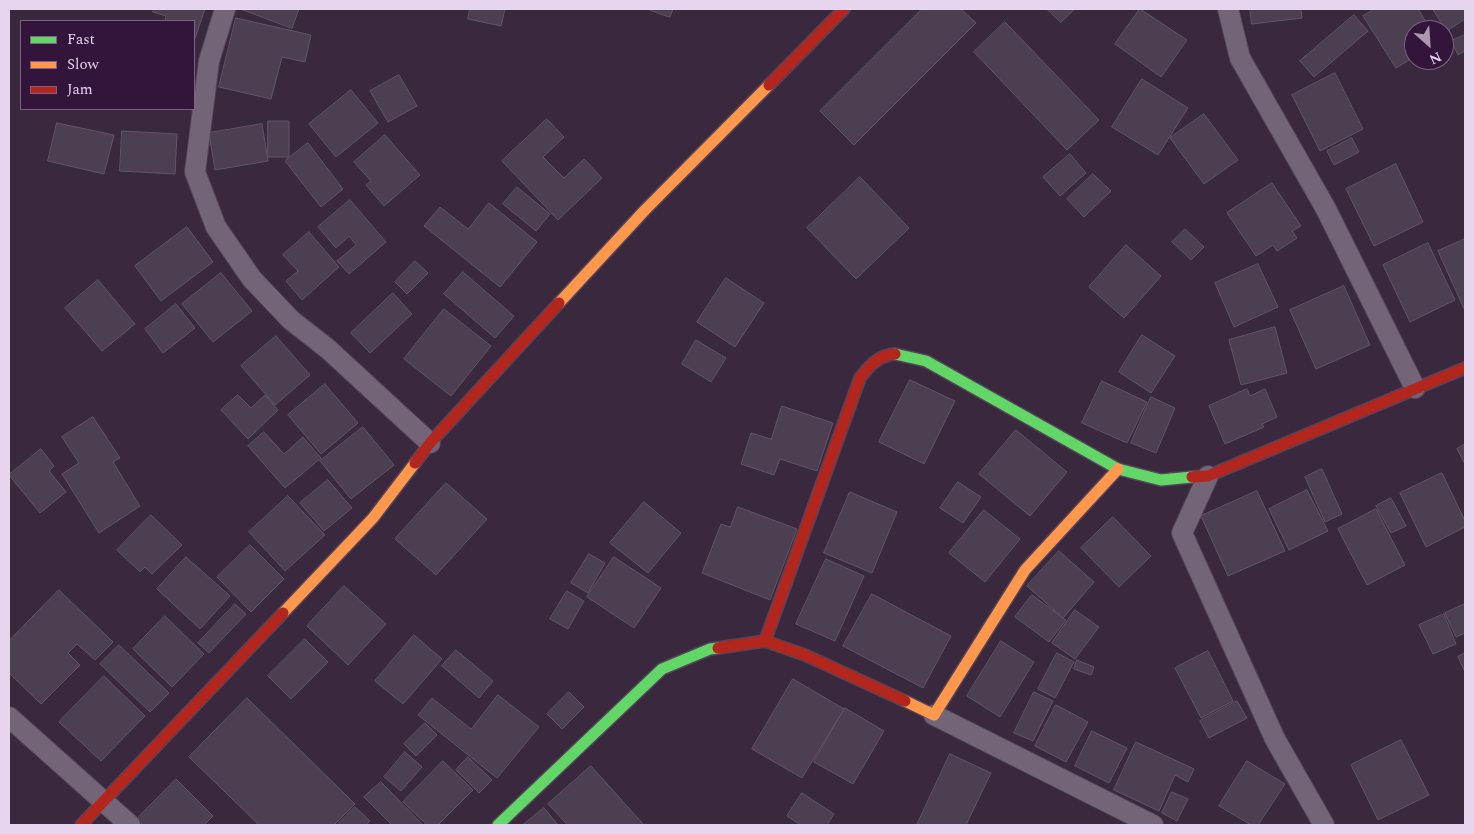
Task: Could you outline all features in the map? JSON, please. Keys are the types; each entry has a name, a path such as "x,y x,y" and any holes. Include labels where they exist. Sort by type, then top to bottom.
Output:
{"street":[{"path":"225,9 209,61 195,172 216,227 252,279 291,320 328,349 430,443"},
{"path":"81,825 105,802 372,518 430,443 645,210 844,9"},
{"path":"1228,9 1240,58 1326,209 1415,388"},
{"path":"765,641 860,378 869,363 882,354 906,353 926,361 1118,469 1161,480 1208,476 1465,368"},
{"path":"934,715 1025,570 1118,469"},
{"path":"1208,476 1182,533 1275,739 1324,825"},
{"path":"498,825 662,670 710,649 765,641 805,655 934,715 1153,825"},
{"path":"9,717 130,825"}],"building":[{"path":"154,9 205,9 195,38 195,20 165,20 166,16 153,12"},
{"path":"241,9 299,9 292,28"},
{"path":"470,9 505,9 501,26 468,19"},
{"path":"647,9 673,9 670,17"},
{"path":"922,9 961,9 976,23 854,145 820,111"},
{"path":"1047,9 1075,9 1061,22"},
{"path":"1140,9 1187,40 1161,77 1115,44"},
{"path":"1250,9 1301,9 1302,18 1252,24"},
{"path":"1375,9 1418,9 1425,20 1404,20 1404,63 1396,68 1363,16"},
{"path":"1433,9 1465,9 1465,19 1454,26 1454,20 1440,20"},
{"path":"1354,15 1368,31 1314,77 1300,61"},
{"path":"236,18 311,35 305,62 282,57 271,99 219,87"},
{"path":"1005,22 1099,120 1067,150 974,52"},
{"path":"1465,35 1465,51 1458,55 1454,47 1454,40"},
{"path":"1335,73 1363,129 1320,151 1292,95"},
{"path":"399,75 417,106 388,122 370,91"},
{"path":"1142,79 1188,108 1158,155 1112,127"},
{"path":"351,90 378,123 336,157 309,124"},
{"path":"1204,114 1238,160 1204,184 1170,138"},
{"path":"547,119 564,137 543,157 564,178 584,159 602,178 558,220 502,161"},
{"path":"268,121 289,121 289,157 268,157"},
{"path":"57,123 114,135 104,174 48,161"},
{"path":"262,124 268,161 215,170 209,133"},
{"path":"122,131 177,134 175,174 120,171"},
{"path":"385,135 420,175 384,206 366,185 371,181 354,162"},
{"path":"1352,138 1359,152 1334,165 1327,151"},
{"path":"308,143 343,189 321,207 285,161"},
{"path":"1070,154 1086,173 1060,196 1043,177"},
{"path":"1396,164 1423,222 1374,246 1346,189"},
{"path":"1093,174 1111,191 1084,217 1067,199"},
{"path":"860,177 909,228 856,279 807,228"},
{"path":"1272,183 1301,226 1292,231 1297,238 1277,251 1273,245 1256,256 1227,213"},
{"path":"517,187 550,214 536,231 503,204"},
{"path":"350,200 386,242 349,274 337,261 356,245 349,236 336,248 318,227"},
{"path":"489,203 537,242 500,287 424,226 440,207 468,229"},
{"path":"187,227 213,262 161,301 135,266"},
{"path":"1185,229 1204,247 1191,260 1172,242"},
{"path":"309,232 339,267 302,300 286,281 298,271 283,255"},
{"path":"1465,239 1465,311 1438,251"},
{"path":"1428,243 1455,300 1410,322 1383,265"},
{"path":"1126,245 1161,276 1124,318 1089,287"},
{"path":"415,261 428,273 407,294 395,282"},
{"path":"1258,264 1278,307 1234,327 1215,283"},
{"path":"463,272 514,316 495,338 444,294"},
{"path":"221,273 252,311 213,342 182,304"},
{"path":"726,278 764,303 735,347 697,322"},
{"path":"98,280 135,324 102,351 65,308"},
{"path":"1344,286 1370,345 1316,369 1290,310"},
{"path":"393,293 412,314 370,353 351,333"},
{"path":"176,304 195,328 163,353 145,329"},
{"path":"444,309 491,346 451,396 404,359"},
{"path":"1275,327 1287,373 1241,385 1229,340"},
{"path":"1142,335 1175,356 1151,393 1119,372"},
{"path":"276,336 310,375 275,405 241,366"},
{"path":"696,340 726,358 711,382 682,364"},
{"path":"910,380 955,401 924,464 879,442"},
{"path":"1102,381 1147,402 1127,443 1082,423"},
{"path":"325,384 358,423 321,454 288,415"},
{"path":"1247,389 1250,396 1265,389 1277,417 1262,424 1264,427 1225,444 1209,406"},
{"path":"238,395 251,408 265,395 278,410 248,439 221,410"},
{"path":"1151,397 1175,408 1156,453 1131,443"},
{"path":"782,406 833,423 817,471 780,459 774,475 741,464 751,433 771,439"},
{"path":"93,417 120,458 113,462 140,506 99,533 62,474 79,463 62,437"},
{"path":"363,427 394,465 351,499 320,461"},
{"path":"1016,430 1067,472 1030,516 979,474"},
{"path":"264,432 284,454 303,437 321,458 285,488 248,446"},
{"path":"1465,444 1465,464 1457,449"},
{"path":"41,449 54,466 49,471 66,492 40,513 9,475"},
{"path":"1322,469 1342,514 1325,522 1305,477"},
{"path":"1442,473 1465,521 1465,527 1426,547 1400,493"},
{"path":"328,480 352,508 324,531 300,503"},
{"path":"958,482 981,497 963,523 940,508"},
{"path":"446,483 487,519 436,575 395,539"},
{"path":"1307,490 1328,531 1289,550 1269,509"},
{"path":"1257,491 1285,551 1228,576 1201,516"},
{"path":"850,492 897,512 872,573 824,553"},
{"path":"288,496 325,535 285,571 249,532"},
{"path":"1391,498 1406,526 1391,533 1376,506"},
{"path":"644,502 681,533 648,573 610,543"},
{"path":"738,507 797,529 770,600 702,573 721,524 730,527"},
{"path":"1376,509 1405,565 1367,585 1338,529"},
{"path":"984,510 1020,539 985,582 949,553"},
{"path":"151,515 182,545 152,574 145,567 140,572 117,550"},
{"path":"1113,517 1151,556 1119,587 1081,548"},
{"path":"250,545 284,579 251,612 217,577"},
{"path":"1059,551 1094,582 1063,618 1027,586"},
{"path":"589,554 605,563 588,593 571,583"},
{"path":"186,557 230,596 200,629 157,589"},
{"path":"614,557 661,588 634,628 587,597"},
{"path":"826,559 864,576 835,641 796,624"},
{"path":"344,586 386,624 348,665 307,626"},
{"path":"59,590 113,642 95,660 77,644 68,653 80,665 41,704 9,673 9,641"},
{"path":"567,591 584,601 568,629 550,619"},
{"path":"872,594 951,636 923,688 843,646"},
{"path":"1032,595 1066,620 1049,642 1015,617"},
{"path":"235,604 246,614 209,653 198,643"},
{"path":"1465,604 1465,633 1456,637 1445,613"},
{"path":"1075,610 1099,627 1075,659 1052,643"},
{"path":"1444,614 1456,644 1433,654 1419,625"},
{"path":"165,616 204,654 172,687 133,649"},
{"path":"414,635 442,659 403,704 375,681"},
{"path":"305,639 328,662 291,699 268,676"},
{"path":"1001,641 1034,662 1000,717 967,696"},
{"path":"119,645 169,693 150,712 100,664"},
{"path":"456,650 493,681 479,698 442,666"},
{"path":"1208,651 1233,701 1201,718 1175,668"},
{"path":"1057,653 1074,662 1055,698 1038,689"},
{"path":"1465,653 1465,672 1458,657"},
{"path":"1077,660 1094,667 1091,675 1074,669"},
{"path":"104,676 145,716 101,761 59,722"},
{"path":"793,679 844,709 802,778 752,749"},
{"path":"569,692 584,707 562,729 547,714"},
{"path":"1034,692 1053,701 1033,741 1014,733"},
{"path":"498,695 539,727 497,778 418,715 432,698 471,729"},
{"path":"247,698 355,804 334,825 259,825 189,757"},
{"path":"1237,701 1247,718 1209,738 1200,721"},
{"path":"1056,705 1088,722 1066,762 1035,746"},
{"path":"845,708 884,731 853,784 814,762"},
{"path":"425,723 437,735 416,756 404,744"},
{"path":"1092,731 1127,748 1109,783 1075,766"},
{"path":"1401,740 1429,795 1378,820 1351,765"},
{"path":"1136,742 1194,769 1188,782 1175,775 1159,811 1114,790"},
{"path":"405,752 422,767 401,791 384,777"},
{"path":"950,754 991,773 966,825 917,825"},
{"path":"468,757 492,780 479,793 456,770"},
{"path":"443,761 473,790 438,825 427,825 403,802"},
{"path":"1247,761 1285,784 1258,825 1251,825 1219,806"},
{"path":"591,766 644,825 568,825 548,804"},
{"path":"176,779 213,816 204,825 143,825 137,819"},
{"path":"381,782 423,825 392,825 364,797"},
{"path":"1172,792 1188,799 1177,821 1162,813"},
{"path":"802,793 834,814 827,825 801,825 787,816"},
{"path":"355,807 370,821 366,825 337,825"},
{"path":"544,808 558,825 523,825"}],"traffic: fast":[{"path":"895,354 926,361 1118,469 1161,480 1192,477"},
{"path":"498,825 662,669 710,649 718,648"}],"traffic: slow":[{"path":"559,303 645,210 769,85"},
{"path":"283,613 373,518 415,463"},
{"path":"905,701 934,715 1025,570 1118,469"}],"traffic: jam":[{"path":"769,85 844,9"},
{"path":"415,463 430,443 559,303"},
{"path":"765,641 860,378 875,362 884,356 895,354"},
{"path":"1192,477 1208,476 1465,368"},
{"path":"81,825 283,613"},
{"path":"718,648 765,641 805,655 905,701"}]}
